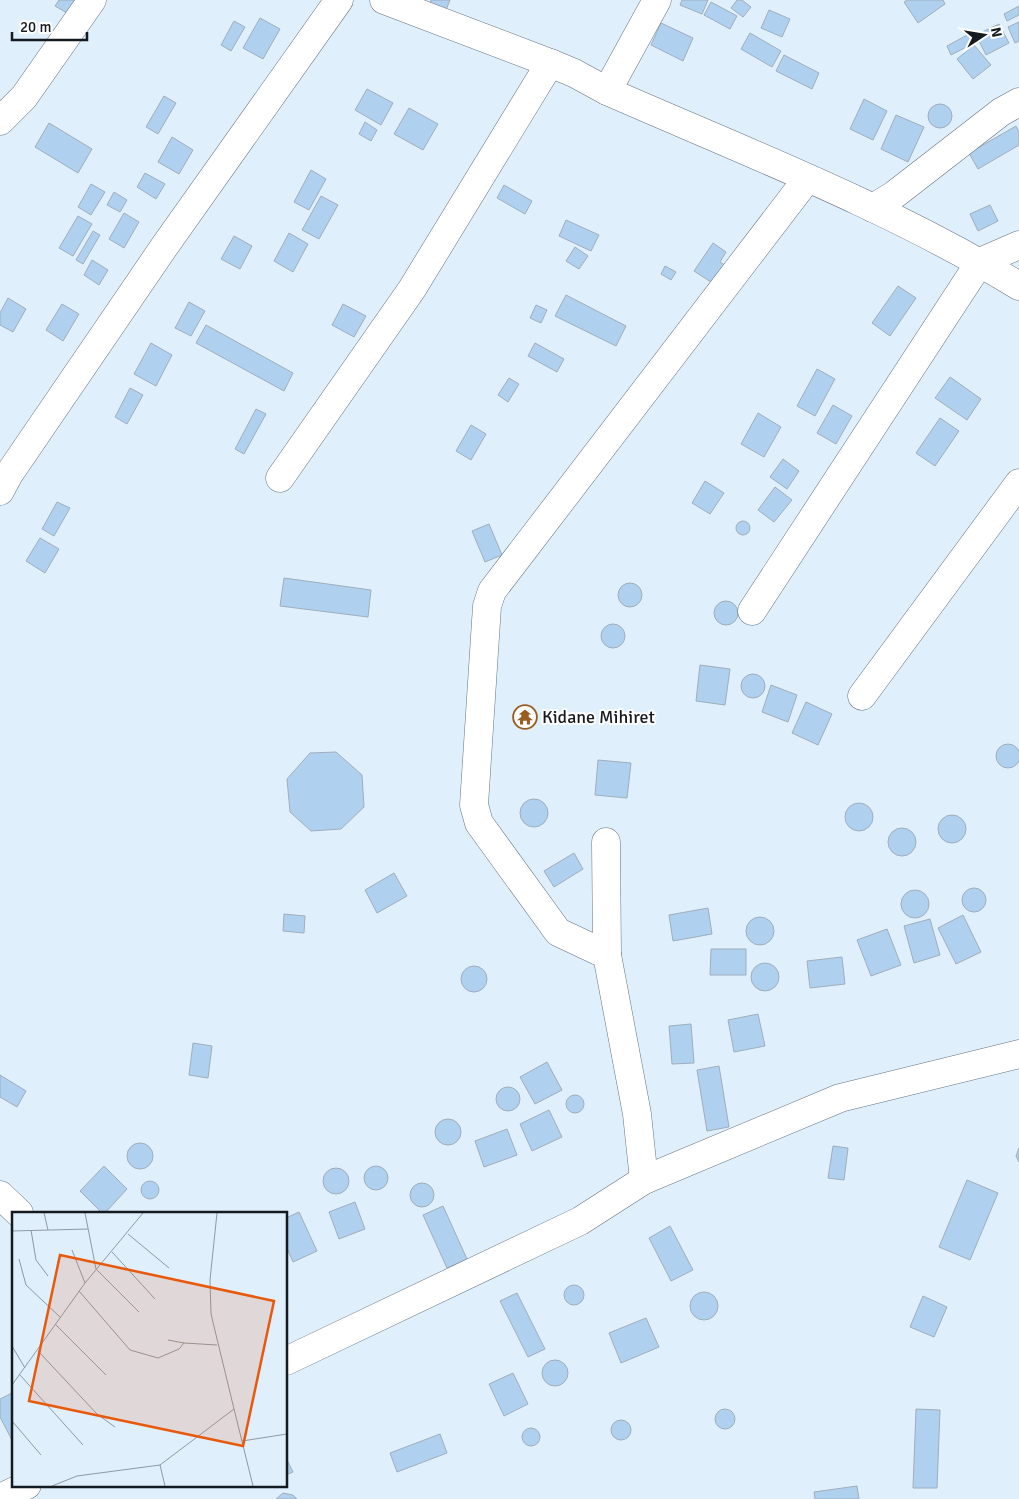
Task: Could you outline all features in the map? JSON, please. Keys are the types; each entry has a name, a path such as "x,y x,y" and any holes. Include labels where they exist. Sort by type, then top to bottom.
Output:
{"street":[{"path":"0,121 24,97 92,0"},
{"path":"0,491 9,474 164,247 339,0"},
{"path":"384,0 574,73 607,91 873,208 980,262 1019,286"},
{"path":"607,91 657,0"},
{"path":"280,478 412,289 550,63"},
{"path":"873,208 894,196 1001,112 1019,102"},
{"path":"607,955 558,932 479,823 474,805 487,606 492,591 807,179"},
{"path":"752,611 980,262 1019,245"},
{"path":"862,696 1019,483"},
{"path":"606,842 607,955 637,1114 644,1180"},
{"path":"288,1360 580,1221 644,1180 840,1098 1019,1054"},
{"path":"0,1195 18,1212"},
{"path":"0,1498 25,1486"},
{"path":"36,1486 41,1499"}],"building":[{"path":"59,0 82,0 72,16 55,6"},
{"path":"431,0 450,0 443,18 427,11"},
{"path":"682,0 708,0 702,14 680,5"},
{"path":"737,0 742,0 751,7 743,17 731,8"},
{"path":"907,0 943,0 945,4 918,23 904,2"},
{"path":"711,2 737,16 730,29 704,15"},
{"path":"1019,6 1019,15 1007,21 1004,14"},
{"path":"769,10 790,19 782,37 761,28"},
{"path":"260,18 280,29 263,59 243,48"},
{"path":"234,21 245,27 231,51 221,45"},
{"path":"1019,22 1019,41 1015,43 1008,27"},
{"path":"661,23 693,38 683,61 651,45"},
{"path":"999,24 1009,43 986,55 976,35"},
{"path":"750,33 781,51 772,67 741,49"},
{"path":"969,34 974,43 951,55 947,46"},
{"path":"974,45 991,65 973,79 957,59"},
{"path":"784,55 819,73 812,89 776,71"},
{"path":"367,89 393,103 381,125 355,110"},
{"path":"164,96 176,103 158,134 146,127"},
{"path":"864,99 887,111 873,140 850,129"},
{"path":"940,104 949,107 952,116 949,125 940,128 931,125 928,116 931,107"},
{"path":"409,108 438,124 423,150 394,134"},
{"path":"896,115 924,127 908,162 881,149"},
{"path":"365,122 377,130 371,141 359,134"},
{"path":"49,123 92,149 78,173 35,147"},
{"path":"1016,126 1019,132 1019,145 978,169 969,153"},
{"path":"172,137 193,150 179,174 158,162"},
{"path":"311,170 326,179 309,210 294,202"},
{"path":"145,173 165,184 156,199 137,187"},
{"path":"91,184 105,192 91,215 78,207"},
{"path":"504,185 532,201 525,214 497,198"},
{"path":"114,192 127,200 120,212 107,205"},
{"path":"321,196 338,205 319,239 302,230"},
{"path":"990,205 998,221 978,231 970,214"},
{"path":"124,213 139,222 124,248 109,239"},
{"path":"78,216 92,224 73,256 59,248"},
{"path":"566,220 599,235 591,251 559,236"},
{"path":"93,231 100,235 83,264 76,260"},
{"path":"289,233 308,244 293,272 274,261"},
{"path":"234,236 252,246 240,269 221,259"},
{"path":"713,243 726,252 720,262 729,268 717,286 694,271"},
{"path":"575,247 588,256 579,269 566,261"},
{"path":"92,260 108,270 99,285 84,275"},
{"path":"665,266 676,272 671,280 661,274"},
{"path":"898,286 916,298 890,336 872,323"},
{"path":"566,295 626,326 616,346 555,316"},
{"path":"8,298 26,309 13,332 0,325 0,313"},
{"path":"189,302 205,311 191,336 175,328"},
{"path":"62,304 79,314 63,341 46,330"},
{"path":"343,304 366,316 354,337 332,325"},
{"path":"536,305 547,310 541,323 530,318"},
{"path":"206,325 293,373 284,391 196,343"},
{"path":"151,343 172,355 156,386 134,374"},
{"path":"535,343 564,359 557,372 528,356"},
{"path":"817,369 835,379 815,416 797,406"},
{"path":"950,377 981,399 967,420 935,398"},
{"path":"509,378 519,384 508,402 498,395"},
{"path":"130,388 143,395 127,424 115,417"},
{"path":"833,405 852,416 836,444 817,433"},
{"path":"256,409 266,414 244,454 235,449"},
{"path":"758,413 781,427 764,457 741,444"},
{"path":"940,418 959,431 935,466 916,453"},
{"path":"471,425 486,434 471,460 456,451"},
{"path":"783,459 799,471 787,489 770,477"},
{"path":"705,481 724,493 710,514 692,503"},
{"path":"775,487 792,500 774,522 758,510"},
{"path":"57,502 70,508 54,536 42,529"},
{"path":"740,521 746,521 750,528 746,535 740,535 736,531 736,525"},
{"path":"489,524 502,555 485,562 472,531"},
{"path":"40,538 59,549 45,573 26,561"},
{"path":"284,578 371,590 368,617 280,606"},
{"path":"630,583 639,586 642,595 639,604 630,607 621,604 618,595 621,586"},
{"path":"726,601 735,604 738,613 735,622 726,625 717,622 714,613 717,604"},
{"path":"613,624 622,627 625,636 622,645 613,648 604,645 601,636 604,627"},
{"path":"700,665 730,669 725,705 696,701"},
{"path":"753,674 762,677 765,686 762,695 753,698 744,695 741,686 744,677"},
{"path":"771,685 797,695 788,722 762,712"},
{"path":"806,702 832,714 818,745 792,733"},
{"path":"1008,744 1017,747 1020,756 1017,765 1008,768 999,765 996,756 999,747"},
{"path":"336,752 362,775 364,807 341,829 311,831 290,812 287,779 310,753"},
{"path":"598,760 631,763 627,798 595,795"},
{"path":"534,799 544,803 548,813 544,823 534,827 524,823 520,813 524,803"},
{"path":"859,803 869,807 873,817 869,827 859,831 849,827 845,817 849,807"},
{"path":"952,815 962,819 966,829 962,839 952,843 942,839 938,829 942,819"},
{"path":"902,828 912,832 916,842 912,852 902,856 892,852 888,842 892,832"},
{"path":"574,853 583,869 554,887 544,871"},
{"path":"394,873 407,896 377,913 365,890"},
{"path":"974,888 983,891 986,900 983,909 974,912 965,909 962,900 965,891"},
{"path":"915,890 925,894 929,904 925,914 915,918 905,914 901,904 905,894"},
{"path":"708,908 712,934 673,941 669,915"},
{"path":"284,914 305,916 304,933 283,931"},
{"path":"963,915 981,952 956,964 938,928"},
{"path":"760,917 770,921 774,931 770,941 760,945 750,941 746,931 750,921"},
{"path":"930,919 940,955 914,963 904,926"},
{"path":"887,929 901,965 871,976 857,940"},
{"path":"711,949 746,949 746,975 710,975"},
{"path":"842,957 845,984 810,988 807,961"},
{"path":"765,963 775,967 779,977 775,987 765,991 755,987 751,977 755,967"},
{"path":"474,966 483,970 487,979 483,988 474,992 465,988 461,979 465,970"},
{"path":"758,1014 765,1046 734,1052 728,1020"},
{"path":"691,1024 694,1063 672,1064 669,1026"},
{"path":"193,1043 212,1046 208,1078 189,1075"},
{"path":"547,1062 562,1090 535,1104 520,1077"},
{"path":"719,1066 729,1127 707,1131 697,1070"},
{"path":"0,1075 26,1091 17,1107 0,1097"},
{"path":"508,1087 516,1091 520,1099 516,1107 508,1111 500,1107 496,1099 500,1091"},
{"path":"575,1095 581,1098 584,1104 581,1110 575,1113 569,1110 566,1104 569,1098"},
{"path":"549,1110 562,1137 532,1151 520,1124"},
{"path":"448,1119 457,1123 461,1132 457,1141 448,1145 439,1141 435,1132 439,1123"},
{"path":"507,1129 517,1155 484,1167 475,1141"},
{"path":"140,1143 149,1147 153,1156 149,1165 140,1169 131,1165 127,1156 131,1147"},
{"path":"833,1146 848,1148 844,1180 828,1178"},
{"path":"1019,1148 1019,1162 1016,1156"},
{"path":"104,1166 127,1189 106,1212 101,1212 80,1191"},
{"path":"376,1166 384,1170 388,1178 384,1186 376,1190 368,1186 364,1178 368,1170"},
{"path":"336,1168 345,1172 349,1181 345,1190 336,1194 327,1190 323,1181 327,1172"},
{"path":"967,1180 998,1193 970,1260 939,1247"},
{"path":"150,1181 156,1184 159,1190 156,1196 150,1199 144,1196 141,1190 144,1184"},
{"path":"422,1183 430,1187 434,1195 430,1203 422,1207 414,1203 410,1195 414,1187"},
{"path":"355,1202 365,1229 339,1239 329,1212"},
{"path":"443,1206 467,1259 447,1268 423,1215"},
{"path":"299,1212 317,1251 293,1262 288,1251 288,1217"},
{"path":"670,1226 693,1270 671,1281 649,1238"},
{"path":"574,1285 581,1288 584,1295 581,1302 574,1305 567,1302 564,1295 567,1288"},
{"path":"704,1292 714,1296 718,1306 714,1316 704,1320 694,1316 690,1306 694,1296"},
{"path":"517,1293 545,1349 528,1357 500,1301"},
{"path":"923,1296 947,1307 934,1337 910,1327"},
{"path":"646,1318 659,1347 621,1363 609,1333"},
{"path":"555,1360 564,1364 568,1373 564,1382 555,1386 546,1382 542,1373 546,1364"},
{"path":"513,1373 528,1404 504,1416 489,1384"},
{"path":"12,1393 12,1440 0,1417 0,1399"},
{"path":"725,1409 732,1412 735,1419 732,1426 725,1429 718,1426 715,1419 718,1412"},
{"path":"916,1409 940,1410 937,1488 913,1488"},
{"path":"621,1420 628,1423 631,1430 628,1437 621,1440 614,1437 611,1430 614,1423"},
{"path":"531,1428 537,1431 540,1437 537,1443 531,1446 525,1443 522,1437 525,1431"},
{"path":"440,1434 447,1453 397,1472 390,1453"},
{"path":"288,1462 293,1472 288,1474"},
{"path":"857,1486 859,1499 815,1499 814,1492"},
{"path":"283,1493 293,1495 297,1499 276,1499"}],"place":[{"name":"Kidane Mihiret","path":"525,717"}]}
